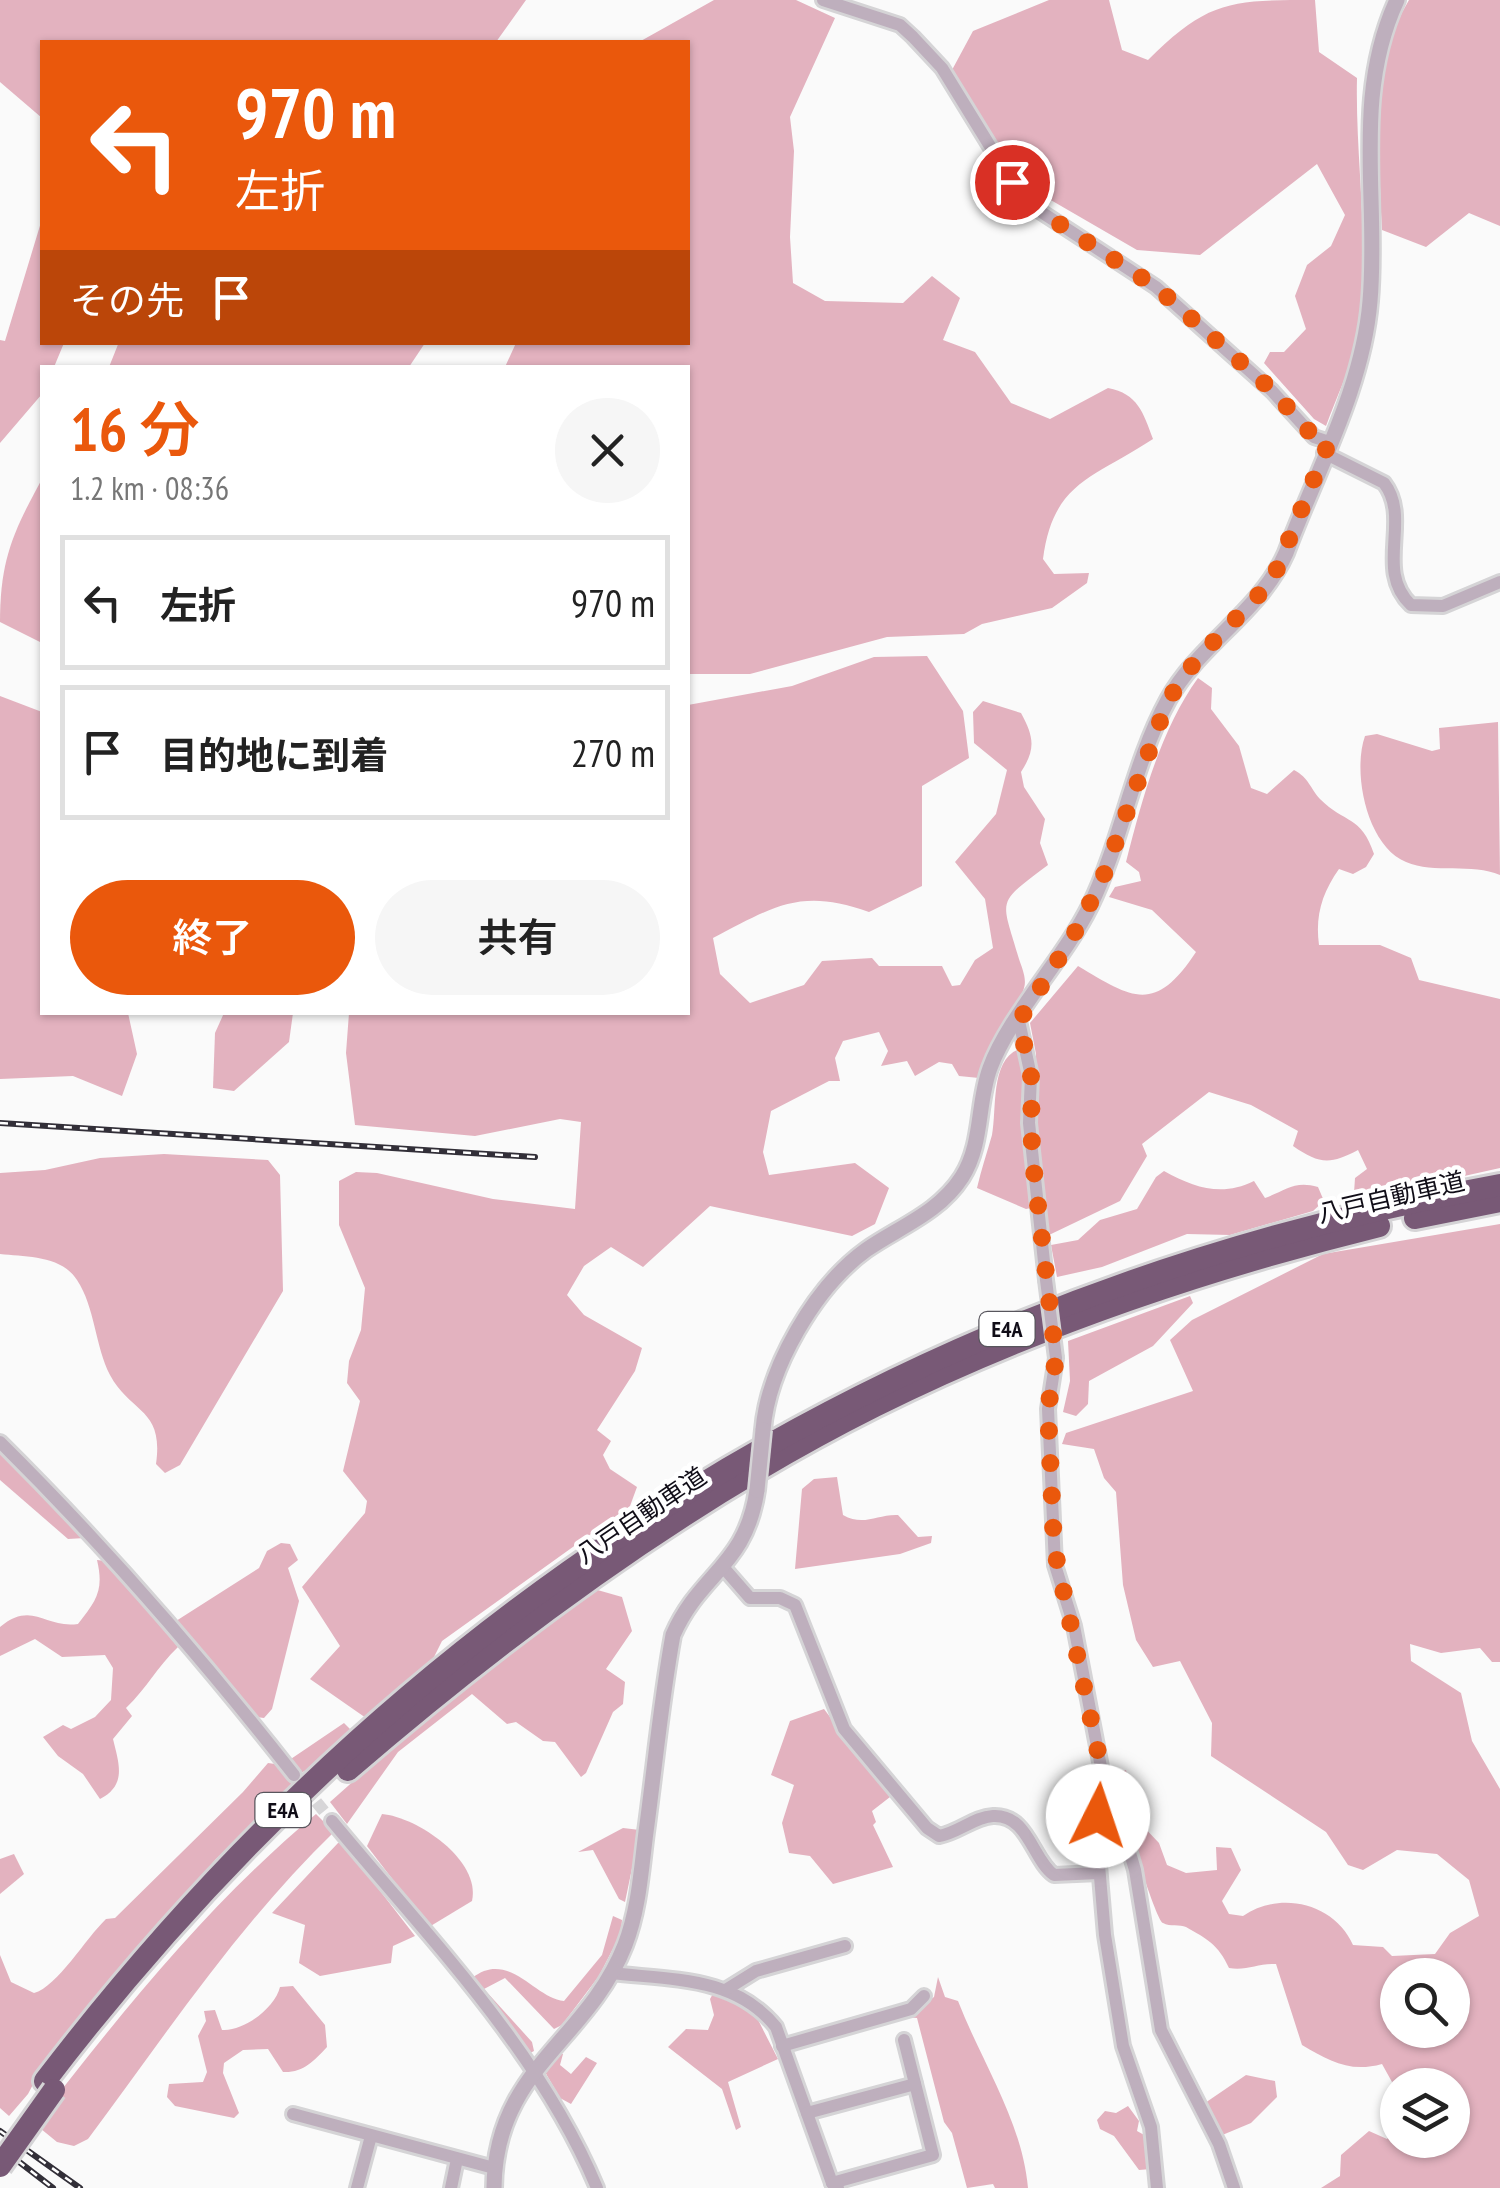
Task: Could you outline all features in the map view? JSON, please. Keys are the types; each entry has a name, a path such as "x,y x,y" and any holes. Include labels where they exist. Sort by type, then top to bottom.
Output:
{"highway":[{"name":"八戸自動車道","path":"0,2146 175,1921 248,1842 329,1766 518,1608 709,1479 865,1390 1142,1276 1302,1229 1500,1185"},
{"name":"八戸自動車道","path":"0,2166 49,2085 185,1929 338,1778 476,1662 720,1494 874,1406 1092,1312 1220,1268 1377,1226 1500,1201"}],"street":[{"path":"823,0 900,26 914,37 942,68 1012,182 1035,208 1156,287 1272,390 1326,448 1384,483 1394,510 1393,576 1411,605 1443,606 1500,582"},
{"path":"494,2188 504,2120 533,2070 611,1973 635,1912 674,1635 682,1616 745,1539 757,1490 762,1430 774,1374 844,1268 924,1214 959,1182 975,1149 991,1066 1072,938 1102,880 1168,700 1196,660 1272,581 1326,448 1367,325 1369,113 1378,45 1396,0"},
{"path":"1019,1021 1031,1076 1029,1123 1056,1358 1048,1409 1056,1564 1074,1626 1102,1781 1096,1830 1098,1872 1120,2032 1151,2127 1157,2188"},
{"path":"0,1442 88,1530 215,1674 294,1775"},
{"path":"723,1567 750,1598 780,1598 794,1605 844,1729 927,1828 939,1836 992,1816 1004,1818 1027,1835 1039,1860 1054,1876 1098,1872"},
{"path":"1102,1781 1115,1802 1135,1870 1161,2030 1219,2144 1234,2188"},
{"path":"332,1821 533,2070 566,2118 598,2188"},
{"path":"727,1988 756,1972 845,1946"},
{"path":"611,1973 727,1988 762,2008 776,2026 835,2186 933,2155 904,2040"},
{"path":"782,2046 912,2009 924,1996"},
{"path":"806,2113 915,2084"},
{"path":"293,2114 494,2168"},
{"path":"358,2188 371,2136"},
{"path":"451,2188 457,2159"}],"shaded area":[{"path":"0,0 526,0 497,40 40,40 40,116 0,82"},
{"path":"714,0 796,0 835,18 790,117 794,151 790,237 793,283 825,301 903,303 932,276 960,298 943,340 975,352 1011,403 1050,419 1108,388 1133,400 1153,439 1080,484 1056,513 1048,533 1043,559 1054,574 1089,573 1087,583 1052,608 982,624 964,634 887,637 750,674 690,674 690,365 506,365 515,345 690,345 690,40 643,40"},
{"path":"1049,0 1109,0 1122,50 1148,60 1188,25 1222,8 1262,1 1315,0 1319,52 1357,78 1363,242 1357,339 1326,426 1314,419 1264,363 1270,352 1284,352 1306,329 1295,296 1307,265 1331,246 1345,215 1317,164 1200,255 1137,250 1030,188 990,135 952,70 973,31"},
{"path":"1409,0 1500,0 1500,226 1469,213 1426,247 1382,230 1379,131 1383,76 1388,49"},
{"path":"40,226 40,345 63,345 55,365 40,365 40,396 0,443 0,340 5,341"},
{"path":"118,345 424,345 410,365 110,365"},
{"path":"40,483 40,642 0,622 2,581 23,515"},
{"path":"927,656 963,711 969,758 922,786 922,886 869,912 824,901 805,901 753,917 713,938 720,974 750,1003 804,985 822,961 872,958 879,966 942,966 952,986 960,985 975,960 993,948 985,899 955,862 996,814 1007,770 974,743 973,712 983,701 1021,713 1032,743 1021,772 1024,787 1045,819 1040,843 1048,865 1019,888 1007,904 1008,924 1025,981 1015,1011 979,1078 959,1076 952,1064 939,1062 915,1076 907,1061 881,1066 888,1051 879,1032 843,1041 835,1058 840,1081 829,1081 771,1111 763,1152 769,1175 855,1163 889,1188 875,1224 852,1236 710,1206 643,1267 611,1247 584,1266 567,1295 584,1315 642,1348 635,1371 597,1430 611,1441 603,1455 610,1469 637,1487 630,1506 442,1641 433,1659 366,1718 310,1679 340,1646 302,1587 365,1513 367,1501 343,1471 360,1401 347,1383 349,1361 361,1330 365,1288 339,1225 339,1181 356,1172 377,1173 493,1199 575,1209 581,1122 560,1119 475,1136 355,1125 346,1053 349,1015 690,1015 690,705 792,686 874,657"},
{"path":"1198,678 1212,688 1211,709 1239,746 1251,788 1267,794 1294,770 1329,807 1358,826 1369,841 1374,854 1366,867 1353,874 1339,869 1328,887 1319,915 1319,945 1380,945 1411,958 1419,980 1500,999 1500,1168 1415,1187 1354,1193 1355,1178 1367,1169 1358,1150 1332,1160 1310,1156 1293,1146 1298,1131 1251,1105 1209,1092 1142,1144 1147,1156 1120,1201 1049,1235 1037,1136 1036,1054 1030,1023 1078,966 1114,986 1142,995 1168,985 1196,952 1152,910 1109,897 1115,887 1141,881 1139,872 1126,862 1139,814 1163,742"},
{"path":"0,696 40,711 40,1015 128,1015 137,1054 122,1096 73,1076 0,1079"},
{"path":"1498,722 1500,875 1417,866 1393,854 1381,841 1366,807 1360,769 1365,736 1377,734 1432,751 1440,749 1439,728"},
{"path":"223,1015 293,1015 289,1042 234,1091 213,1088 215,1033"},
{"path":"1019,1049 1028,1074 1031,1208 1026,1209 977,1188 992,1135 999,1074 1003,1063"},
{"path":"164,1154 268,1160 280,1175 283,1291 180,1465 165,1473 156,1464 155,1432 150,1422 110,1375 88,1302 77,1280 52,1262 0,1254 0,1173 45,1170 100,1158"},
{"path":"1164,1171 1209,1188 1231,1189 1254,1181 1265,1198 1290,1187 1310,1185 1318,1187 1324,1201 1313,1211 1230,1235 1187,1234 1102,1267 1057,1277 1051,1245 1078,1240 1100,1220 1137,1209 1156,1177"},
{"path":"1500,1224 1500,1662 1492,1662 1480,1648 1441,1653 1410,1644 1411,1661 1461,1693 1472,1741 1500,1789 1500,2188 1321,2188 1340,2176 1341,2155 1369,2131 1380,2136 1380,2158 1470,2158 1470,2068 1350,2066 1312,2051 1302,2045 1276,1964 1229,1968 1221,1953 1206,1939 1186,1927 1163,1923 1145,1879 1115,1774 1126,1770 1139,1822 1159,1843 1167,1865 1186,1873 1217,1870 1216,1847 1231,1848 1241,1870 1222,1901 1229,1914 1243,1916 1274,1904 1305,1905 1334,1920 1353,1945 1383,1947 1392,1956 1435,1954 1450,1933 1479,1916 1469,1880 1437,1854 1397,1850 1363,1870 1348,1865 1326,1832 1211,1756 1212,1723 1180,1661 1153,1667 1136,1640 1123,1585 1116,1492 1104,1478 1094,1449 1062,1444 1066,1433 1193,1391 1170,1340 1192,1320 1323,1254"},
{"path":"1190,1296 1193,1303 1153,1346 1089,1381 1088,1404 1076,1416 1063,1412 1070,1381 1068,1341"},
{"path":"0,1451 85,1538 68,1539 0,1480"},
{"path":"837,1477 843,1515 864,1520 898,1515 918,1537 932,1536 931,1543 900,1554 795,1569 802,1489 814,1479"},
{"path":"281,1543 290,1544 298,1560 288,1568 299,1601 272,1709 264,1718 256,1717 176,1621 259,1568 267,1551"},
{"path":"97,1560 106,1561 178,1647 126,1708 132,1716 113,1739 118,1780 100,1799 83,1774 58,1756 43,1737 63,1725 71,1729 95,1717 111,1700 113,1668 105,1655 62,1657 35,1639 0,1656 0,1627 11,1619 30,1616 78,1624 97,1594"},
{"path":"594,1589 622,1597 632,1631 606,1669 625,1682 623,1704 613,1712 586,1773 581,1777 555,1742 543,1741 516,1722 507,1724 472,1694 398,1752 347,1824 330,1802 447,1698"},
{"path":"824,1709 890,1797 872,1811 876,1822 873,1825 893,1867 833,1884 810,1856 789,1853 782,1823 794,1785 771,1775 790,1721"},
{"path":"344,1723 352,1731 312,1767 290,1779 292,1788 216,1859 48,2056 28,2094 9,2116 0,2108 0,1955 11,1982 34,1993 43,1989 106,1919 115,1918 268,1763 282,1765"},
{"path":"316,1814 334,1832 235,1942 88,2139 74,2146 57,2142 35,2124 202,1922"},
{"path":"382,1814 412,1823 444,1843 467,1871 472,1901 429,1927 367,1846"},
{"path":"623,1828 640,1830 625,1902 619,1899 593,1850 578,1852"},
{"path":"338,1843 343,1843 415,1936 393,1946 391,1963 320,1976 299,1963 305,1925 272,1913"},
{"path":"14,1854 24,1874 0,1894 0,1859"},
{"path":"613,1916 622,1920 621,1933 599,1976 562,2025 554,2029 505,1978 484,1989 532,2042 534,2051 528,2054 472,1978 485,1971 510,1972 564,2001 602,1955"},
{"path":"938,1977 945,1997 958,2001 1000,2093 1018,2139 1028,2188 995,2188 993,2184 967,2188 952,2133 944,2122 917,2018 905,2017 934,1997"},
{"path":"293,1986 325,2025 327,2047 308,2065 290,2072 283,2072 268,2049 243,2050 224,2063 223,2073 239,2113 234,2118 175,2106 167,2097 169,2084 203,2082 207,2072 198,2036 206,2021 204,2011 215,2010 222,2030 230,2030 265,2010 280,1987"},
{"path":"715,1990 755,2014 778,2059 728,2082 741,2127 736,2130 722,2089 668,2047 686,2029 708,2030 714,2015 710,1999"},
{"path":"558,2054 563,2054 560,2065 571,2074 586,2057 597,2063 571,2104 560,2098 545,2072"},
{"path":"1246,2075 1275,2081 1277,2097 1251,2123 1220,2136 1205,2103"},
{"path":"1128,2106 1139,2121 1137,2131 1146,2136 1151,2169 1139,2170 1114,2136 1100,2129 1097,2120 1105,2111 1116,2113"}],"tunnel":[{"path":"305,1788 332,1821"}],"railway":[{"path":"0,1123 535,1157"},
{"path":"0,2131 80,2188"},
{"path":"18,2161 53,2188"}],"route":[{"path":"1012,182 1035,208 1156,287 1272,390 1314,437 1329,442 1280,569 1247,610 1196,660 1168,700 1102,880 1072,938 1019,1021 1031,1076 1029,1123 1057,1372 1048,1409 1054,1547 1101,1766 1098,1816"}]}
